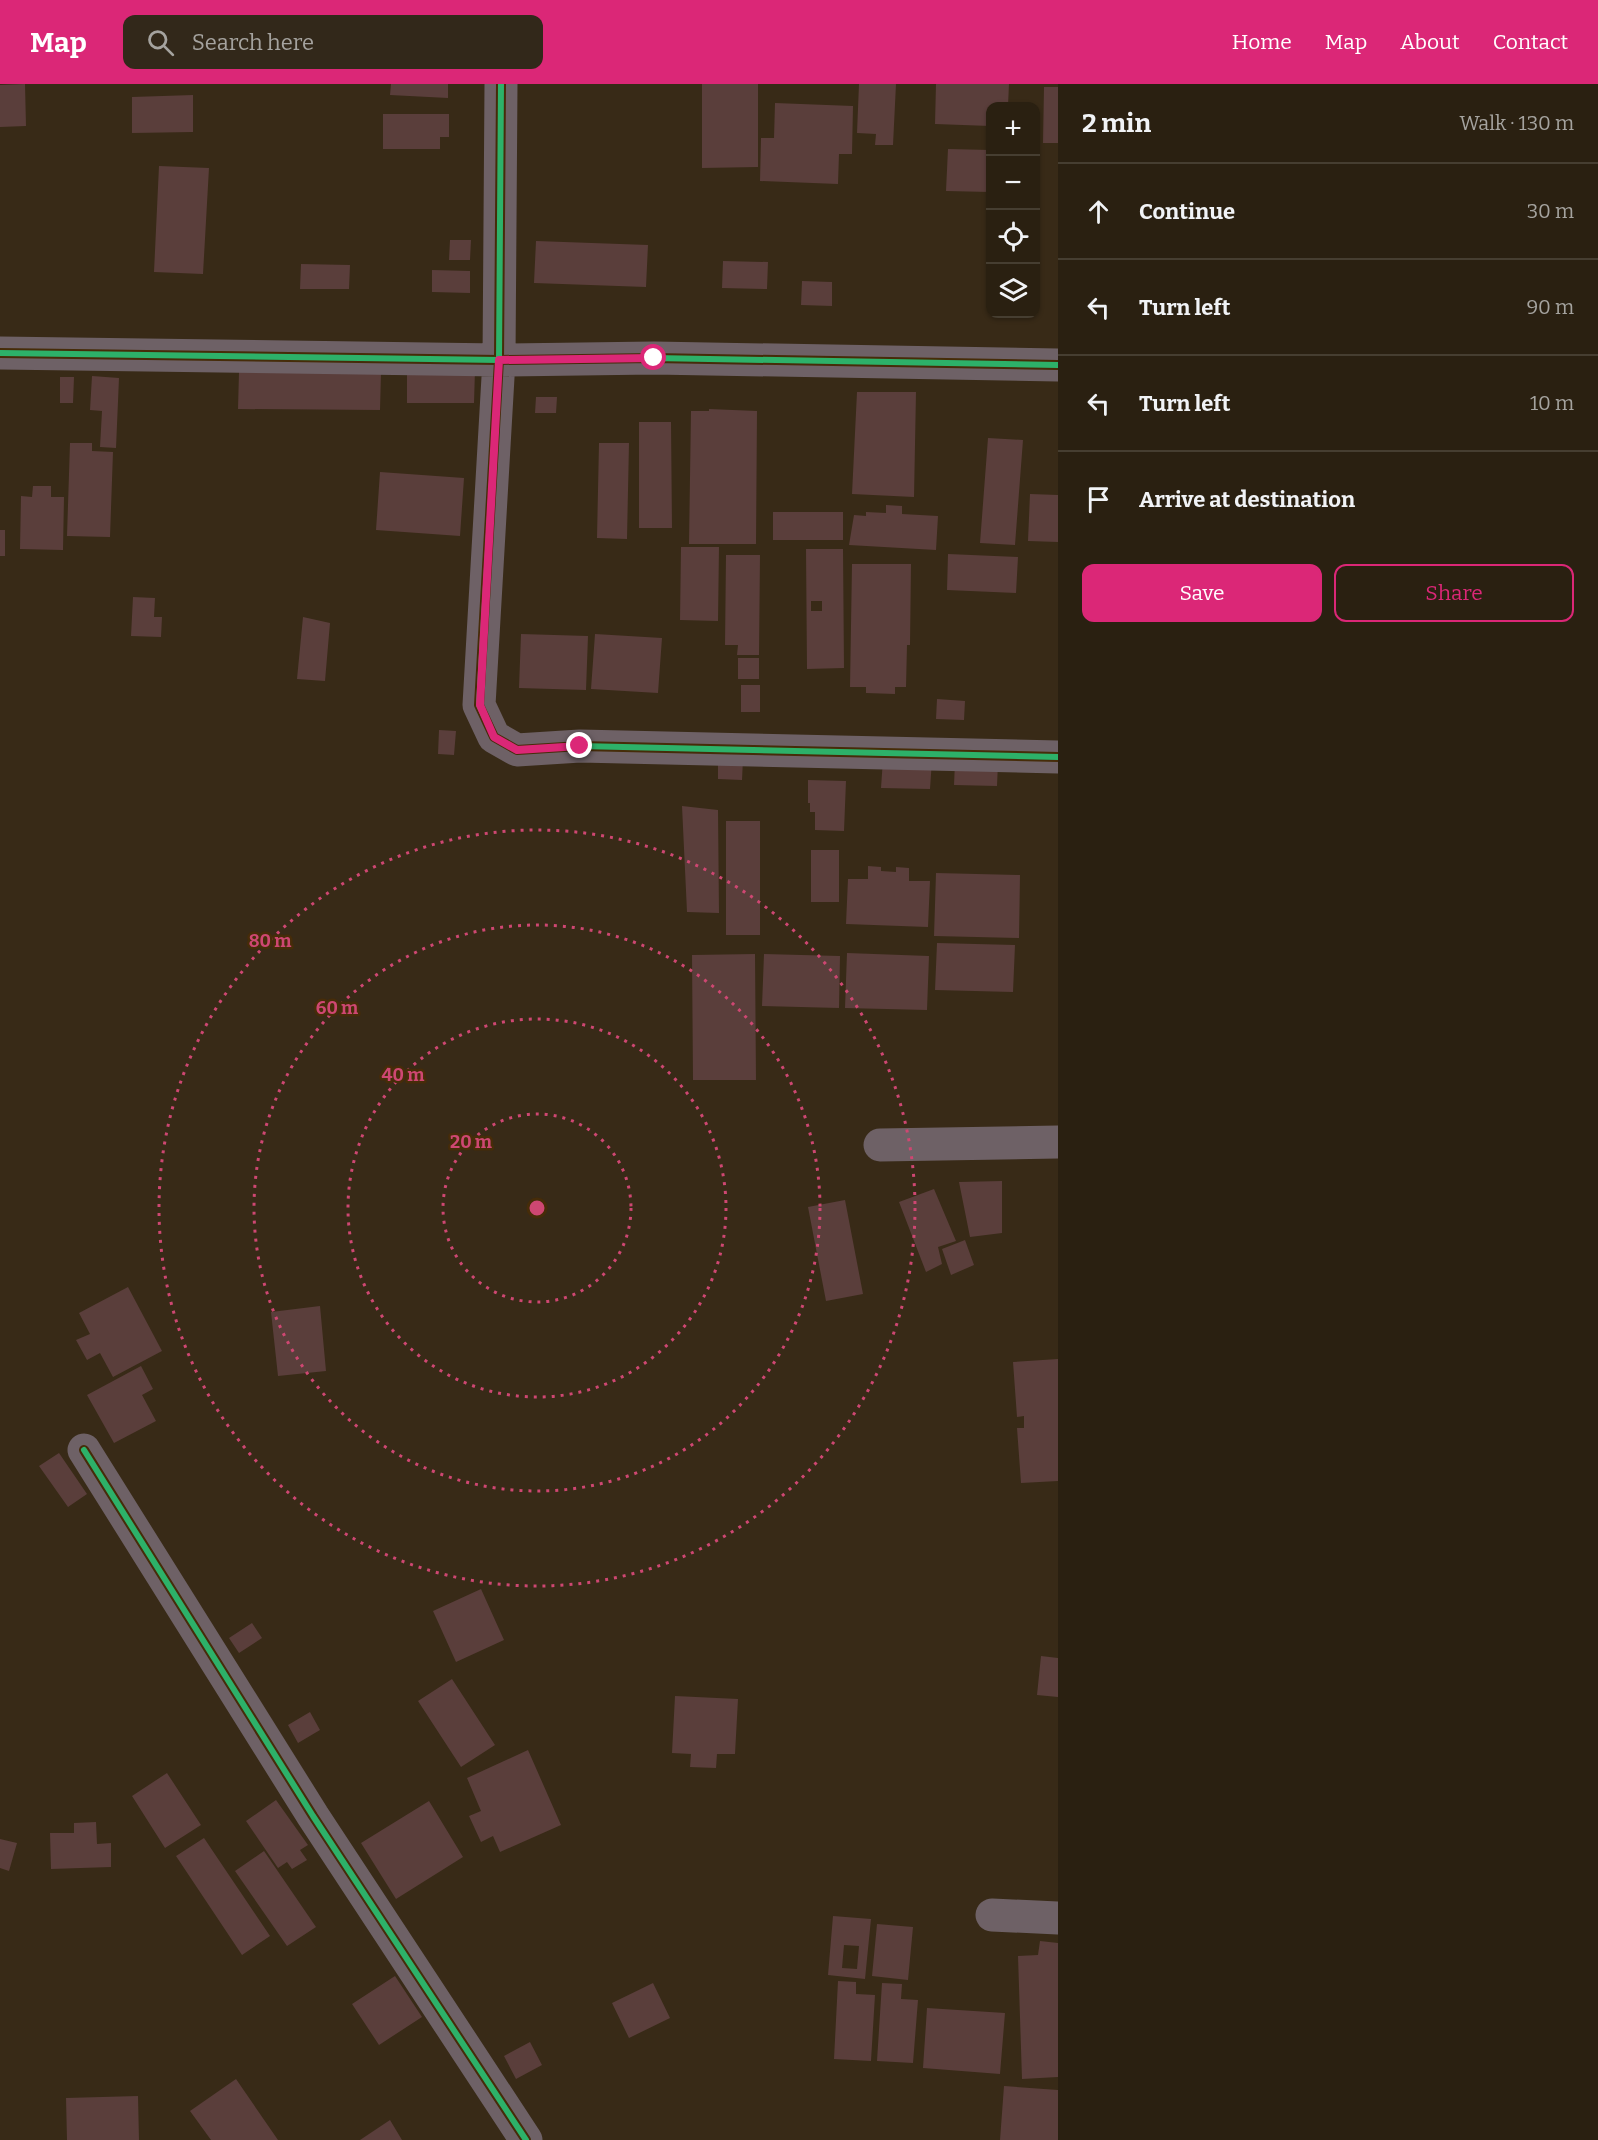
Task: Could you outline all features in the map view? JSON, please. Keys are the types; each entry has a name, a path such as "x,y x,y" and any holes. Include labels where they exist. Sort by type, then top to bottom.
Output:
{"street":[{"path":"501,84 499,360 480,705 494,737 517,750 580,746 1058,757"},
{"path":"0,353 499,360 654,358 1058,365"},
{"path":"880,1144 1058,1142"},
{"path":"84,1450 313,1816 526,2140"},
{"path":"992,1915 1058,1918"}],"building":[{"path":"25,84 26,126 0,127 0,85"},
{"path":"391,84 448,84 448,98 390,95"},
{"path":"702,84 758,84 758,167 702,168"},
{"path":"859,84 896,84 893,145 875,145 876,134 857,133"},
{"path":"936,84 1009,84 1008,102 986,102 986,126 935,124"},
{"path":"1044,87 1058,87 1058,143 1043,143"},
{"path":"193,95 193,132 132,133 132,97"},
{"path":"775,103 853,106 852,154 839,154 838,184 760,181 761,138 774,138"},
{"path":"383,114 449,114 449,137 440,137 440,149 383,149"},
{"path":"948,149 986,150 986,192 946,191"},
{"path":"159,166 209,168 203,274 154,272"},
{"path":"450,240 471,240 470,260 449,260"},
{"path":"536,241 648,245 646,287 534,283"},
{"path":"723,261 768,262 767,289 722,288"},
{"path":"301,264 350,265 349,289 300,289"},
{"path":"432,270 470,271 470,293 432,292"},
{"path":"802,281 832,282 832,306 801,305"},
{"path":"407,370 475,370 474,403 407,403"},
{"path":"239,372 381,373 380,410 238,409"},
{"path":"92,376 119,378 116,448 100,447 102,411 90,410"},
{"path":"60,377 74,377 73,403 60,403"},
{"path":"857,392 916,392 914,497 852,494"},
{"path":"536,397 557,397 556,413 535,413"},
{"path":"709,409 757,411 756,544 689,544 691,411 709,411"},
{"path":"639,422 671,422 672,528 639,528"},
{"path":"988,438 1023,440 1015,545 980,543"},
{"path":"70,443 92,443 92,451 113,452 110,537 67,536"},
{"path":"599,443 629,443 627,539 597,538"},
{"path":"380,472 464,478 460,536 376,530"},
{"path":"33,486 51,486 51,497 64,497 63,550 20,549 21,496 32,497"},
{"path":"1030,494 1058,495 1058,542 1028,541"},
{"path":"886,505 902,506 902,514 938,516 936,550 849,545 854,515 866,516 866,512 886,513"},
{"path":"773,512 843,512 843,540 773,540"},
{"path":"0,530 5,530 5,556 0,556"},
{"path":"681,547 719,547 718,621 680,620"},
{"path":"806,549 843,549 844,668 807,669","holes":["811,601 822,601 822,611 811,611"]},
{"path":"948,554 1018,557 1016,593 947,590"},
{"path":"726,555 760,555 759,655 737,655 738,645 725,645"},
{"path":"852,564 911,564 910,645 907,645 906,687 895,687 895,694 866,693 866,687 850,687"},
{"path":"133,597 155,598 154,617 162,617 161,637 131,636"},
{"path":"303,617 330,623 325,681 297,679"},
{"path":"521,634 588,636 586,690 519,688"},
{"path":"595,634 662,638 658,693 591,689"},
{"path":"738,658 759,658 759,679 738,679"},
{"path":"741,685 760,685 760,712 741,712"},
{"path":"937,699 965,701 964,720 936,719"},
{"path":"439,730 456,731 454,755 438,754"},
{"path":"718,758 743,759 742,780 718,779"},
{"path":"883,759 932,760 930,789 881,788"},
{"path":"955,762 998,763 997,786 954,785"},
{"path":"808,780 846,781 844,831 815,830 815,812 810,812 810,803 808,803"},
{"path":"682,806 718,810 719,913 687,912"},
{"path":"726,821 760,821 760,935 726,935"},
{"path":"811,850 839,850 839,902 811,902"},
{"path":"868,866 881,867 881,871 896,872 896,867 909,868 909,881 930,881 928,927 846,924 848,879 868,879"},
{"path":"936,873 1020,875 1019,938 934,936"},
{"path":"937,943 1015,945 1013,992 935,990"},
{"path":"847,953 929,956 927,1010 845,1008"},
{"path":"755,954 756,1080 693,1080 692,955"},
{"path":"764,954 840,956 839,1008 762,1006"},
{"path":"1002,1181 1002,1233 970,1237 959,1182"},
{"path":"934,1189 956,1241 938,1247 942,1264 926,1272 899,1202"},
{"path":"845,1200 863,1294 826,1301 808,1207"},
{"path":"965,1240 974,1265 951,1275 942,1249"},
{"path":"128,1287 162,1351 113,1377 100,1353 87,1360 76,1340 90,1334 79,1313"},
{"path":"320,1306 326,1371 278,1376 271,1312"},
{"path":"1058,1359 1058,1481 1021,1483 1017,1428 1024,1428 1024,1416 1017,1417 1013,1362"},
{"path":"141,1366 153,1389 142,1395 156,1421 114,1443 87,1395"},
{"path":"59,1453 87,1494 68,1507 39,1466"},
{"path":"481,1589 504,1640 456,1662 433,1611"},
{"path":"252,1623 262,1638 239,1653 229,1638"},
{"path":"1041,1656 1058,1658 1058,1697 1037,1695"},
{"path":"452,1679 495,1745 461,1767 418,1701"},
{"path":"675,1696 738,1699 735,1754 717,1754 716,1768 690,1767 691,1754 672,1753"},
{"path":"310,1712 320,1730 298,1743 288,1725"},
{"path":"528,1750 561,1825 500,1852 493,1836 481,1842 469,1816 481,1811 467,1778"},
{"path":"167,1773 201,1825 165,1848 132,1796"},
{"path":"276,1800 308,1845 300,1850 307,1860 292,1869 287,1862 278,1868 246,1821"},
{"path":"429,1801 463,1857 396,1899 361,1843"},
{"path":"96,1822 97,1844 111,1843 111,1867 51,1869 50,1833 74,1833 74,1823"},
{"path":"204,1838 270,1936 242,1955 176,1856"},
{"path":"0,1839 17,1843 9,1871 0,1868"},
{"path":"264,1851 316,1927 287,1946 235,1871"},
{"path":"833,1916 871,1919 865,1979 828,1975","holes":["844,1945 859,1946 857,1969 842,1968"]},
{"path":"877,1924 913,1927 908,1980 872,1976"},
{"path":"1040,1941 1058,1943 1058,2077 1022,2079 1018,1956 1038,1955"},
{"path":"395,1976 422,2017 379,2045 352,2004"},
{"path":"838,1981 856,1982 856,1994 875,1995 871,2061 834,2059"},
{"path":"653,1983 670,2018 629,2038 612,2003"},
{"path":"882,1983 902,1984 901,1999 918,2000 913,2063 877,2061"},
{"path":"927,2008 1005,2013 1000,2074 923,2068"},
{"path":"530,2042 542,2065 516,2079 504,2056"},
{"path":"236,2079 278,2140 211,2140 190,2111"},
{"path":"1004,2086 1058,2090 1058,2140 1000,2140"},
{"path":"138,2096 139,2140 67,2140 66,2098"},
{"path":"390,2120 402,2140 360,2140"}],"cycle path":[{"path":"501,84 499,360 479,705 494,737 517,750 580,746 1058,757"},
{"path":"0,353 499,360 654,358 1058,365"},
{"path":"84,1450 313,1816 526,2140"}],"route":[{"path":"580,746 517,750 494,737 480,705 499,360 654,358"}]}
